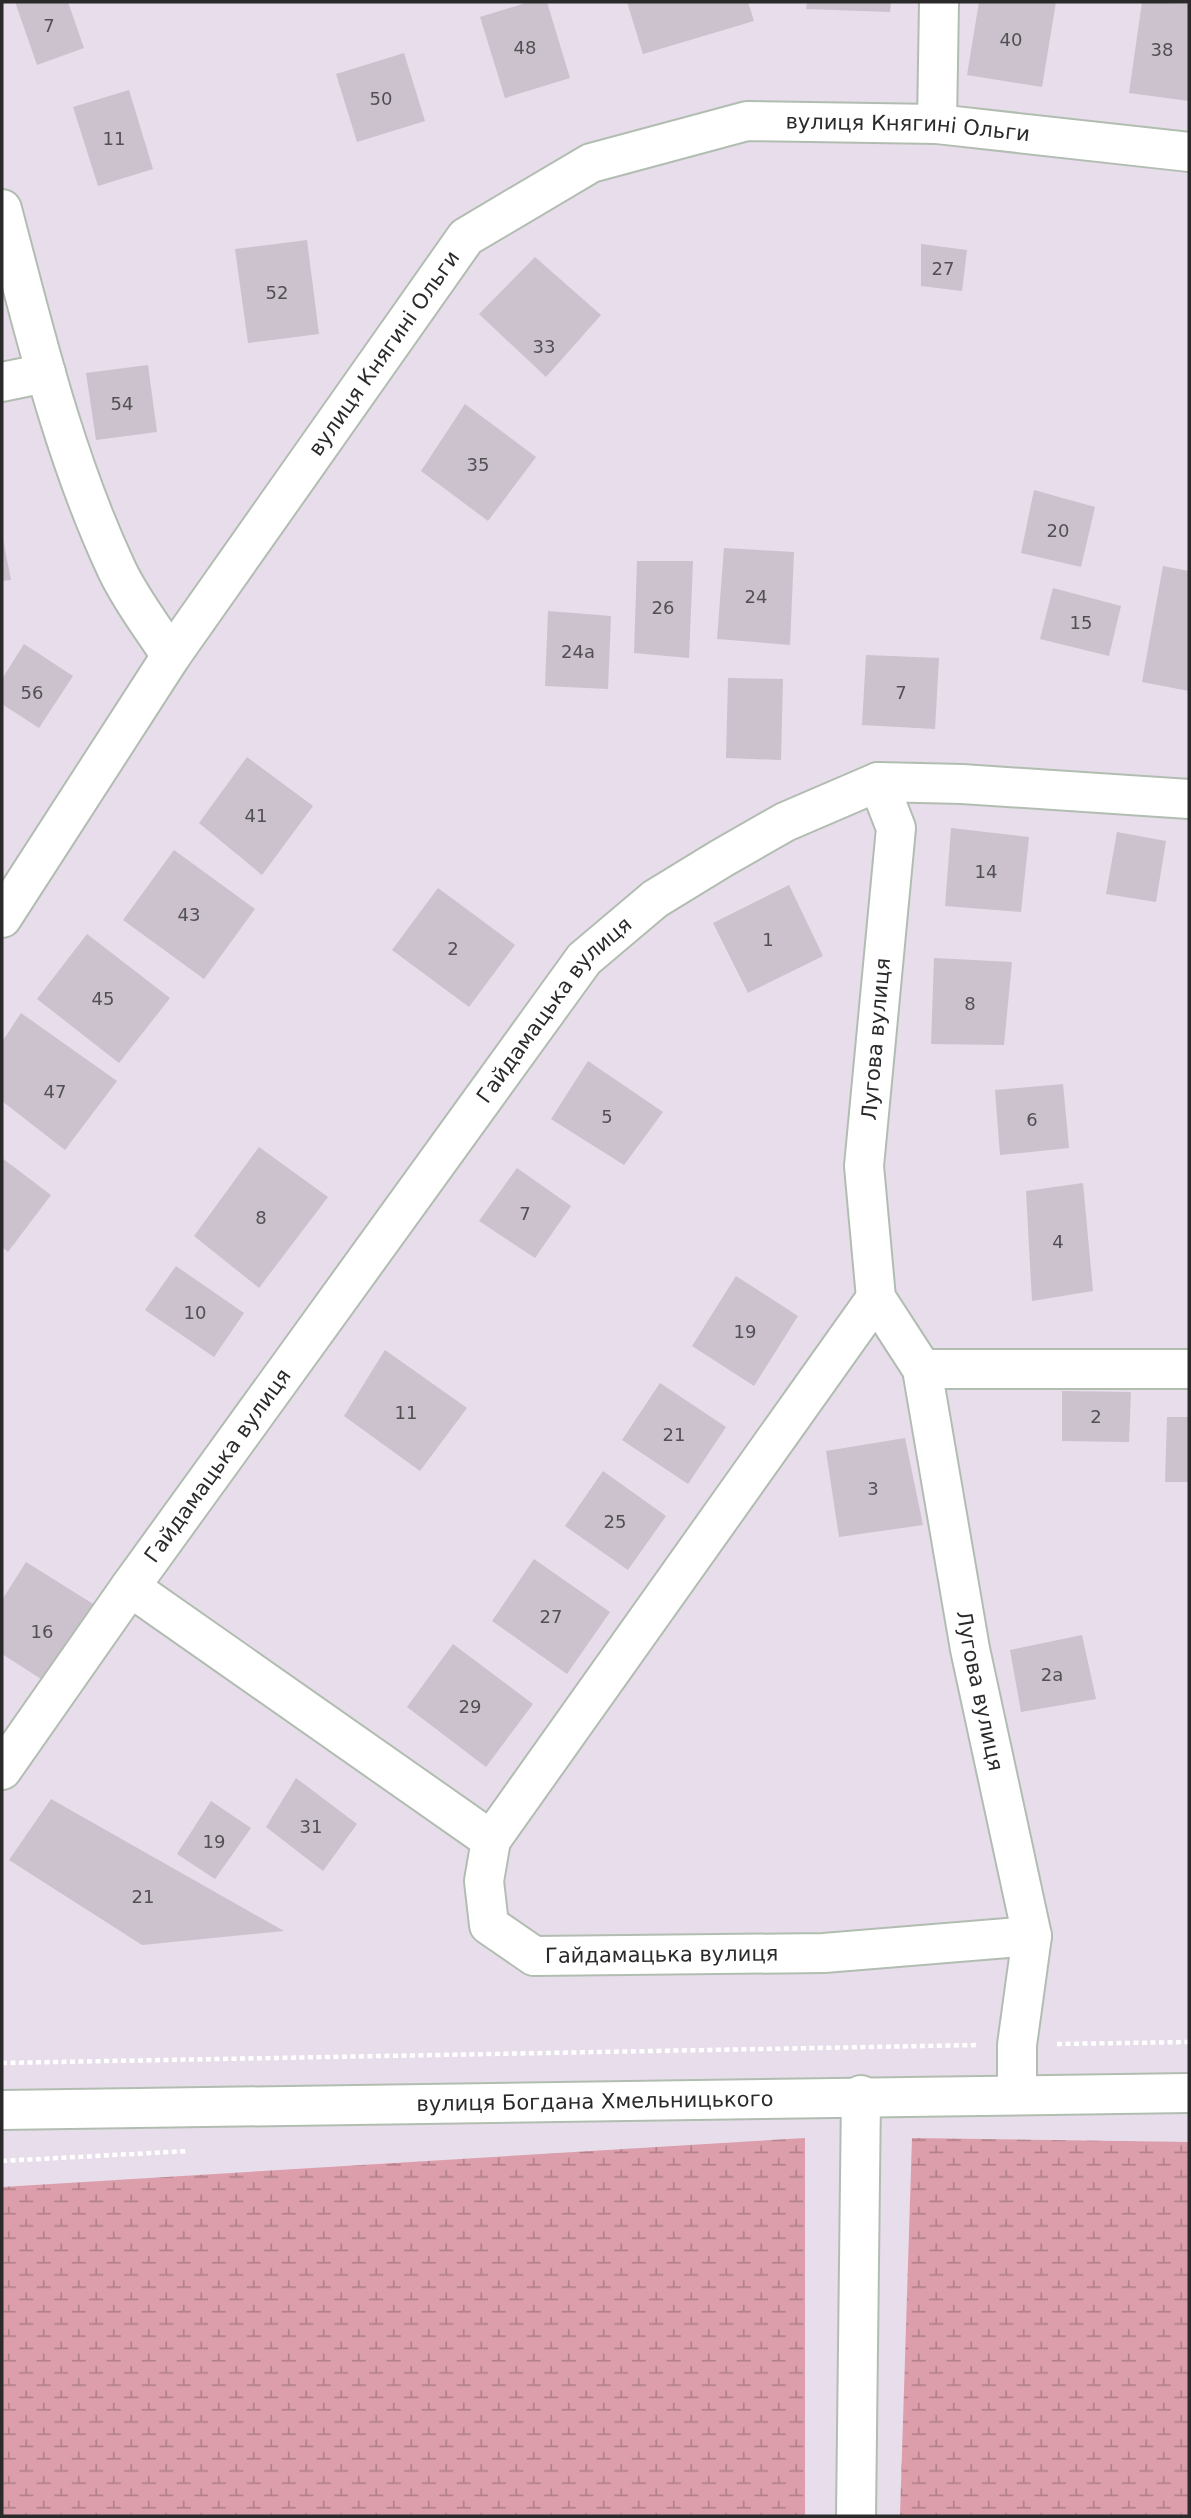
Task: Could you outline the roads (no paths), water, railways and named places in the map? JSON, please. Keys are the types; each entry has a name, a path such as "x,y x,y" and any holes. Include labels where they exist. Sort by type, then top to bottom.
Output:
{"street":[{"path":"937,124 939,2"},
{"name":"вулиця Княгині Ольги","path":"2,918 171,656 466,237 591,163 747,121 937,124 1189,152"},
{"path":"2,209 46,373 83,488 118,572 171,656"},
{"path":"2,382 46,373"},
{"name":"Гайдамацька вулиця","path":"2,1770 130,1587 584,959 655,899 785,822 878,782 962,783 1189,799"},
{"name":"Лугова вулиця","path":"878,782 896,828 864,1166 876,1298 922,1369 970,1650 1032,1936 1017,2045 1017,2095"},
{"path":"130,1587 491,1840 876,1298"},
{"path":"922,1369 1189,1369"},
{"name":"Гайдамацька вулиця","path":"491,1840 484,1881 489,1925 534,1956 824,1952 1032,1936"},
{"name":"вулиця Богдана Хмельницького","path":"2,2110 861,2095 1189,2093"},
{"path":"856,2516 861,2095"}]}
